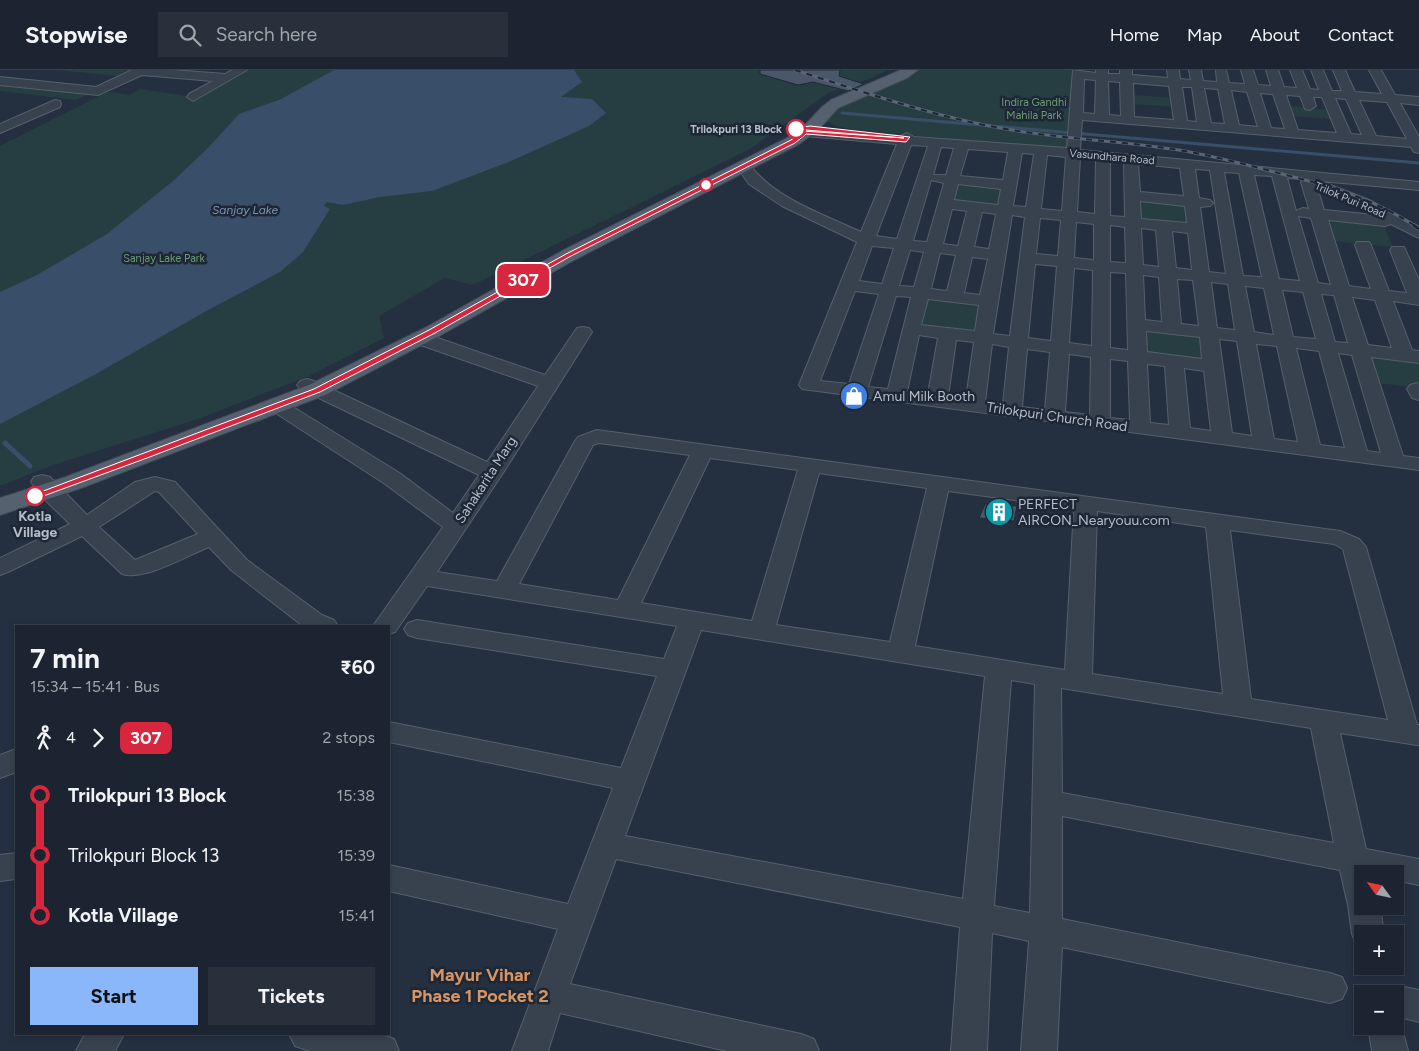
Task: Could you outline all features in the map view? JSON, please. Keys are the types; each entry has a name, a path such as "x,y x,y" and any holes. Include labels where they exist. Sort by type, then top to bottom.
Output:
{"main road":[{"path":"804,130 804,122 813,109 824,101 900,70"},
{"path":"0,507 45,487 312,387 420,338 569,255 793,141 825,110 835,103 885,84 911,70"},
{"path":"0,497 45,487 278,406 560,252 804,130"}],"street":[{"path":"0,80 18,70"},
{"path":"193,97 242,70"},
{"path":"1195,70 1205,127"},
{"path":"1221,70 1233,129"},
{"path":"1248,70 1266,132"},
{"path":"1272,70 1292,134"},
{"path":"1296,70 1310,106"},
{"path":"1317,70 1346,138"},
{"path":"1340,70 1371,141"},
{"path":"0,80 98,91 141,71 226,78"},
{"path":"1055,416 1079,72 1174,76 1198,84 1419,101"},
{"path":"1373,72 1392,99 1418,146"},
{"path":"1102,73 1102,118"},
{"path":"1126,74 1128,120"},
{"path":"1151,75 1155,122"},
{"path":"1174,76 1181,125"},
{"path":"1127,99 1178,103"},
{"path":"0,129 55,104"},
{"path":"1283,104 1333,108"},
{"path":"0,116 22,119"},
{"path":"1077,116 1346,138 1418,146"},
{"path":"1287,118 1339,122"},
{"path":"1313,120 1319,136"},
{"name":"Vasundhara Road","path":"804,130 1041,151 1073,142 1102,156 1278,172"},
{"name":"Vasundhara Road","path":"906,138 1073,142 1302,177 1419,186"},
{"name":"Trilokpuri Church Road","path":"906,138 809,384 1419,464"},
{"path":"858,391 936,142"},
{"path":"896,396 911,329 962,144"},
{"path":"980,182 988,147"},
{"path":"975,406 988,300 998,255 1016,149"},
{"path":"1012,411 1032,212 1041,151"},
{"path":"1100,423 1102,156"},
{"path":"1131,159 1140,428"},
{"path":"1159,161 1162,199"},
{"path":"1187,164 1222,438"},
{"path":"1216,166 1244,337 1264,444"},
{"path":"744,167 754,181 787,204 865,240 998,255"},
{"path":"1245,169 1270,284 1310,449"},
{"path":"1278,172 1358,456"},
{"name":"Trilok Puri Road","path":"1278,172 1302,177 1364,198 1413,226"},
{"path":"892,174 1010,185"},
{"path":"1302,177 1318,215 1394,461"},
{"name":"Vasundhara Road","path":"1302,177 1419,181"},
{"name":"Trilok Puri Road","path":"1302,177 1413,226"},
{"path":"722,178 754,181"},
{"name":"Trilok Puri Road","path":"1392,183 1413,226"},
{"path":"1340,193 1350,218"},
{"path":"1132,196 1385,222"},
{"path":"946,204 1195,229"},
{"path":"954,297 976,207"},
{"path":"1164,226 1172,328"},
{"path":"1413,226 1419,249"},
{"path":"1363,245 1381,295 1411,356"},
{"path":"1027,258 1419,299 1398,250"},
{"path":"848,285 988,300"},
{"path":"1136,324 1411,356"},
{"path":"911,329 1212,366"},
{"name":"Sahakarita Marg","path":"387,625 422,577 492,473 583,332"},
{"path":"937,401 948,333"},
{"path":"420,338 549,383"},
{"path":"1174,361 1180,433"},
{"path":"312,387 492,473"},
{"path":"278,406 393,479 456,526"},
{"path":"422,577 1412,734 1351,544 1340,538 596,436 585,441 504,590"},
{"path":"626,609 703,450"},
{"path":"762,631 810,466"},
{"path":"901,653 939,482"},
{"path":"0,566 85,526 135,491 155,484 167,487 239,565 313,624"},
{"path":"45,487 130,568 137,568 212,537"},
{"path":"1078,681 1086,502"},
{"path":"1218,520 1238,706"},
{"path":"530,1051 549,995 692,620"},
{"path":"417,630 674,670"},
{"path":"969,1051 977,916 999,668"},
{"path":"1039,1051 1046,932 1048,676"},
{"path":"1323,720 1357,865"},
{"path":"390,732 632,780"},
{"path":"0,767 15,760"},
{"path":"1048,802 1419,872"},
{"path":"607,845 977,916 1046,932 1330,988"},
{"path":"0,868 15,866"},
{"path":"390,878 578,920"},
{"path":"549,995 801,1051"},
{"path":"1404,1004 1419,1006"},
{"path":"94,1051 105,1035"},
{"path":"311,1035 381,1051"},
{"path":"1387,1035 1390,1051"}],"green space":[{"path":"58,70 129,70 117,76"},
{"name":"Sanjay Lake Park","path":"241,70 887,70 875,77 828,93 750,149 473,285 445,278 379,316 384,338 309,376 198,419 53,465 0,486 0,146 103,94 111,92 130,95 140,89 193,97"},
{"name":"Indira Gandhi Mahila Park","path":"917,70 1075,70 1071,150 854,130 836,126 826,121 828,112"},
{"path":"0,83 90,93 76,100 0,91"},
{"path":"1133,95 1174,98 1175,107 1133,104"},
{"path":"1288,106 1332,110 1335,119 1291,116"},
{"path":"956,181 1008,186 1004,209 950,203"},
{"path":"1135,198 1190,203 1192,227 1136,221"},
{"path":"1324,216 1382,222 1393,247 1333,241"},
{"path":"926,295 987,302 981,334 918,327"},
{"path":"1139,322 1205,329 1209,364 1141,355"},
{"path":"1366,347 1419,352 1419,388 1378,383"}],"water":[{"name":"Sanjay Lake","path":"334,70 574,70 582,82 561,97 592,99 606,113 589,126 511,161 432,191 380,197 343,205 327,202 324,206 330,209 303,252 280,272 208,310 96,374 0,424 0,292 37,275 107,234 173,181 207,149 239,114 281,99"}],"building":[{"path":"760,70 840,70 839,76 864,84 848,91 813,82 798,85 760,74"},
{"name":"PERFECT AIRCON_Nearyouu.com","path":"985,504 1017,506 1014,521 979,518"}],"waterway":[{"path":"842,113 1419,163"},
{"path":"5,443 30,466"}],"railway":[{"path":"795,70 899,103 979,124 1049,135 1179,150 1244,164 1351,194 1384,208 1415,226"},
{"path":"1413,225 1419,229"}],"bus line":[{"name":"307","path":"35,496 144,457 317,390 432,332 569,255 744,167 793,141 805,132 906,140 907,137 810,128 796,129"}],"place":[{"name":"Trilokpuri 13 Block","path":"796,129"},
{"name":"Amul Milk Booth","path":"854,396"},
{"name":"Kotla Village","path":"35,496"},
{"name":"PERFECT AIRCON_Nearyouu.com","path":"999,512"}],"district":[{"name":"Mayur Vihar Phase 1 Pocket 2","path":"480,985"}]}
